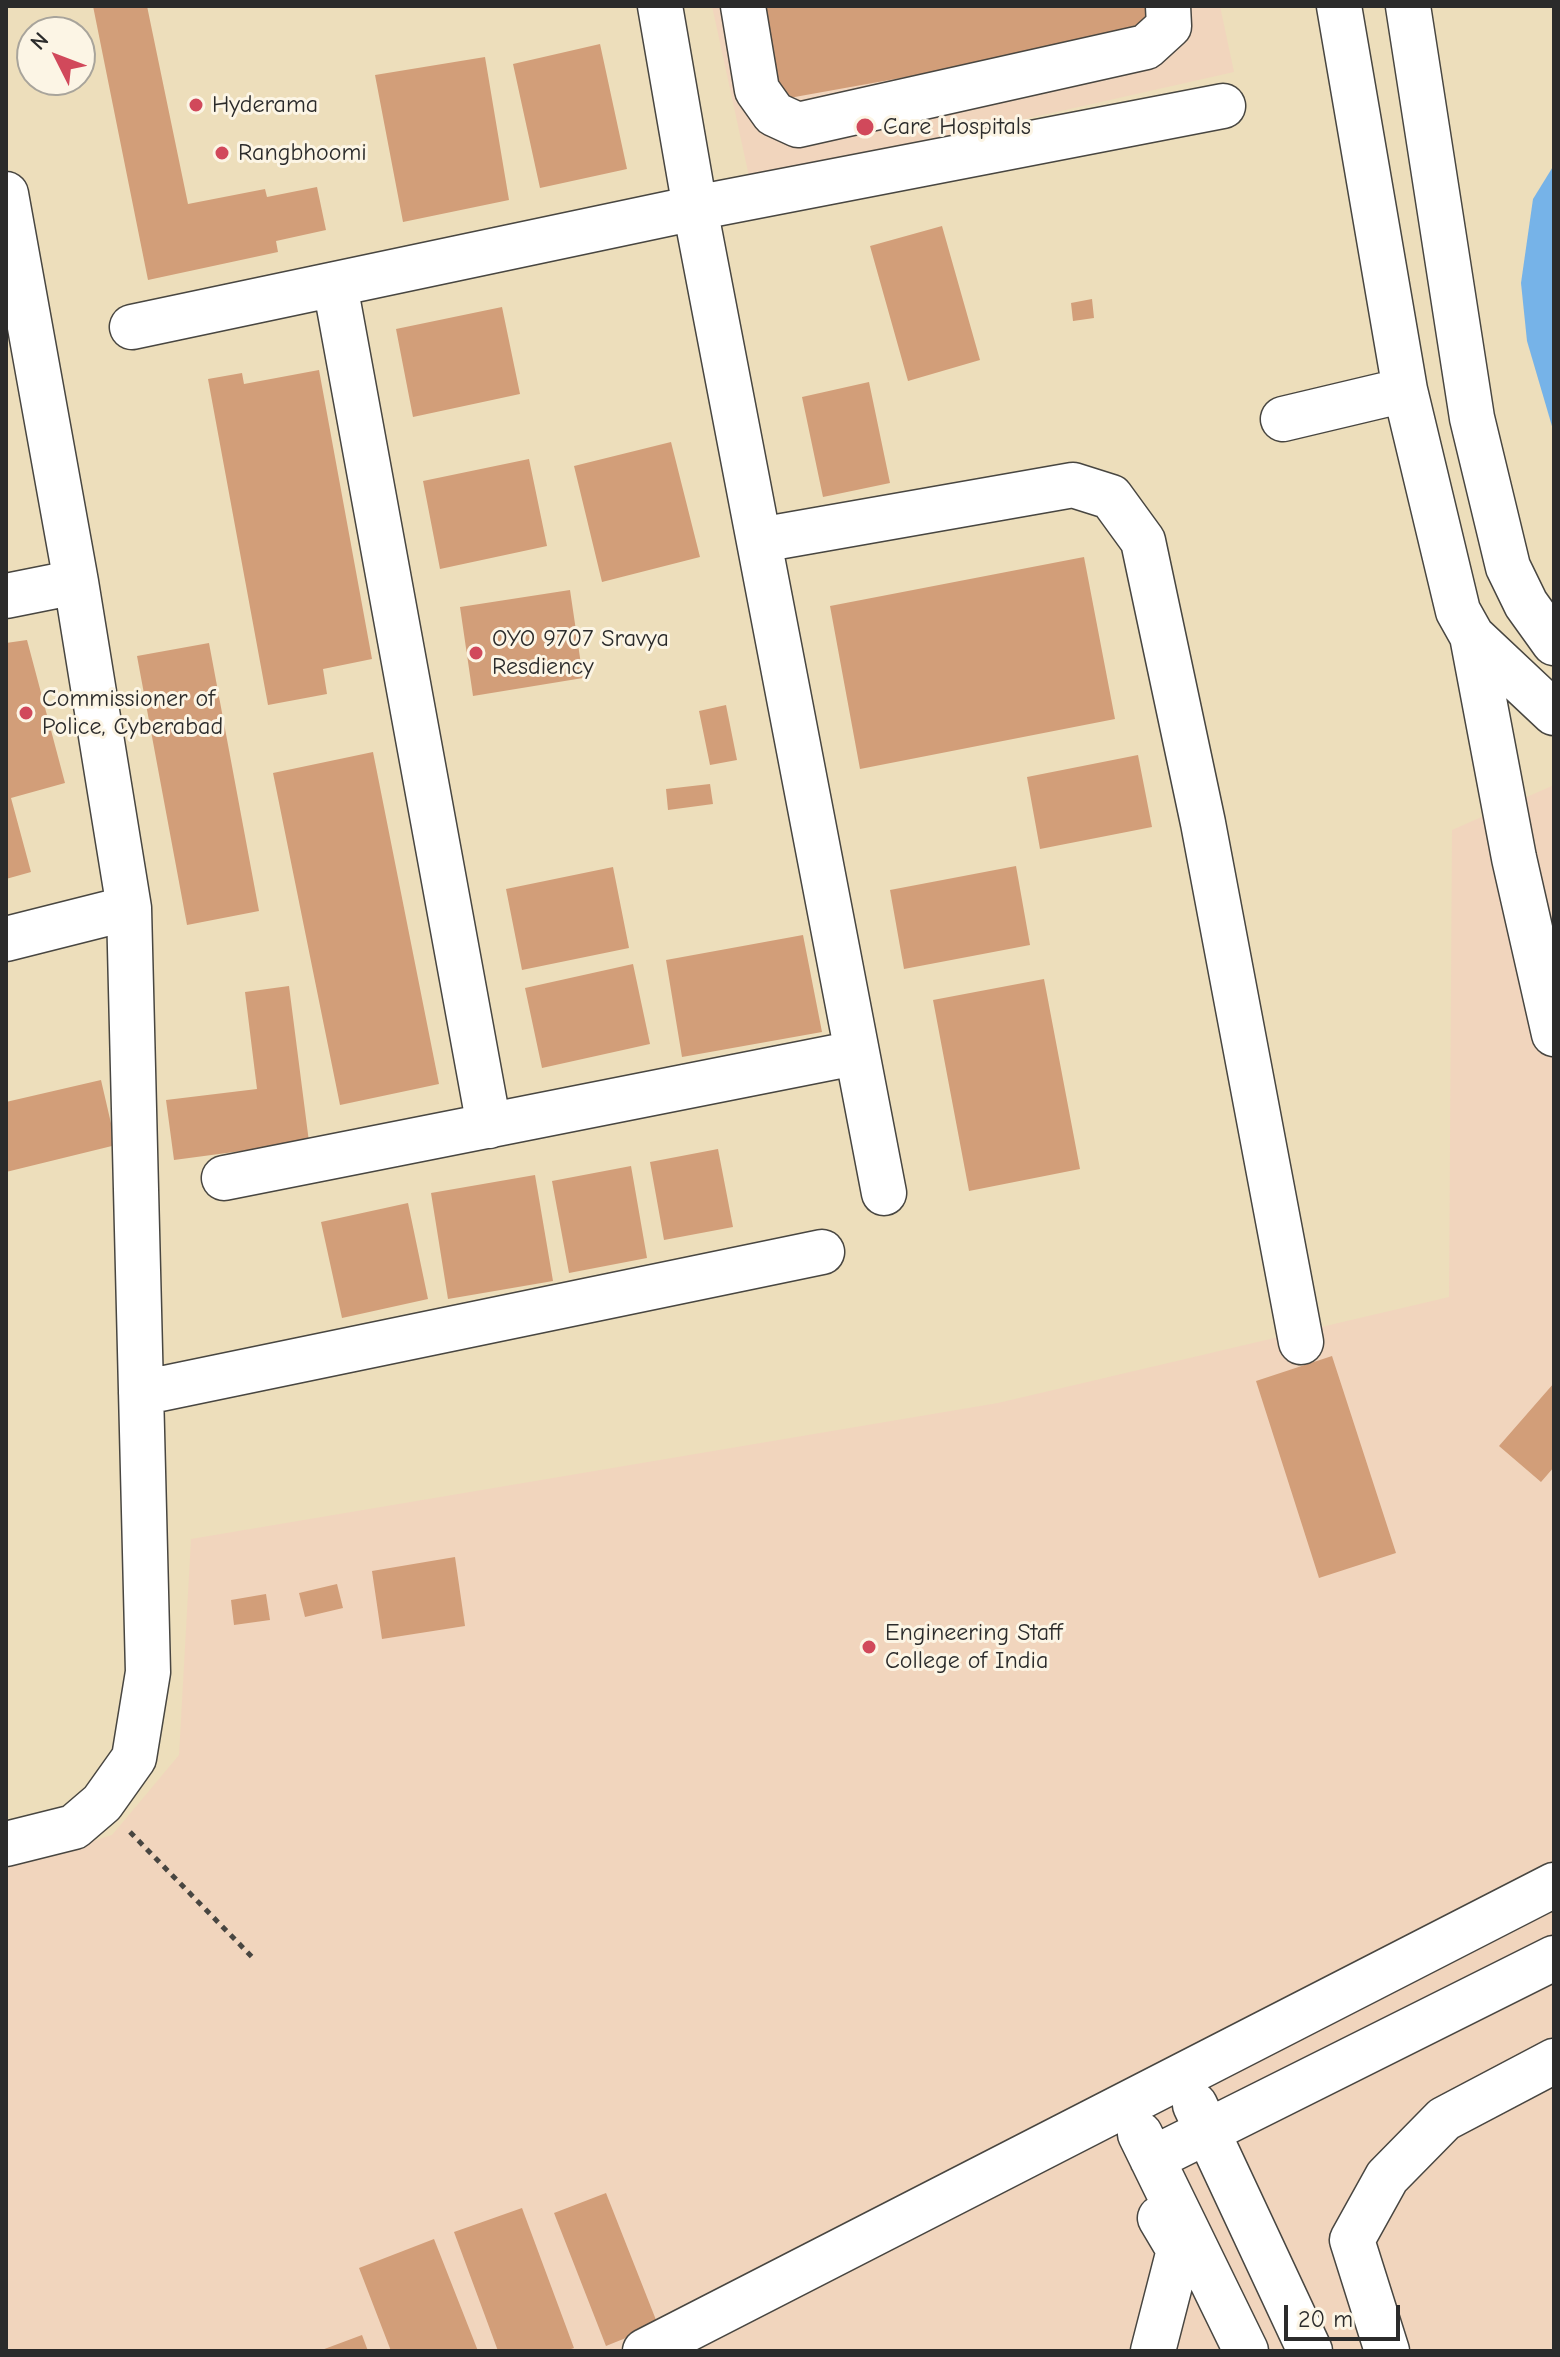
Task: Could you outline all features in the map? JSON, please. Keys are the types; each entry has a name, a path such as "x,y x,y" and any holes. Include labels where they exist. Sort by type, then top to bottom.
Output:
{"street":[{"path":"660,6 695,208 884,1193"},
{"path":"743,6 757,90 774,114 798,125 1146,47 1169,26 1168,6"},
{"path":"1339,6 1405,390 1458,611 1472,636 1554,713"},
{"path":"1408,6 1472,418 1508,567 1526,604 1554,643"},
{"path":"132,327 695,208 1223,106"},
{"path":"6,194 76,582 129,908 148,1672 134,1758 102,1803 74,1827 6,1844"},
{"path":"335,285 489,1126"},
{"path":"1283,419 1405,390"},
{"path":"760,540 1073,485 1111,497 1143,541 1206,838 1301,1342"},
{"path":"6,596 76,582"},
{"path":"1472,636 1514,858 1554,1034"},
{"path":"6,939 129,908"},
{"path":"224,1178 855,1053"},
{"path":"141,1393 822,1252"},
{"path":"645,2351 1554,1885"},
{"path":"1152,2159 1554,1958"},
{"path":"1387,2351 1352,2240 1387,2177 1444,2119 1554,2061"},
{"path":"1182,2077 1310,2351"},
{"path":"1116,2112 1152,2159 1246,2351"},
{"path":"1116,2112 1179,2250 1153,2351"}],"path":[{"path":"102,1803 254,1959"}],"shaded area":[{"name":"Care Hospitals","path":"712,6 1220,6 1234,72 750,181"},
{"name":"Engineering Staff College of India","path":"1554,785 1554,2351 6,2351 6,1867 112,1835 179,1755 191,1539 998,1403 1449,1297 1452,830"}],"water":[{"path":"1554,165 1554,433 1527,341 1521,283 1533,199"}],"building":[{"path":"93,6 147,6 188,204 265,189 267,197 317,187 326,230 276,241 278,252 148,280"},
{"path":"761,6 1152,6 1157,32 778,100"},
{"path":"600,44 627,169 540,188 513,64"},
{"path":"485,57 509,200 403,222 375,75"},
{"path":"942,226 980,360 908,381 870,246"},
{"path":"1092,299 1094,318 1073,321 1071,303"},
{"path":"502,307 520,394 413,417 396,329"},
{"path":"319,370 372,659 323,669 327,694 268,705 208,379 242,373 244,384"},
{"path":"869,382 890,483 823,497 802,397"},
{"path":"671,442 700,557 602,582 574,466"},
{"path":"529,459 547,546 440,569 423,481"},
{"path":"1084,557 1115,719 860,769 830,606"},
{"path":"570,590 583,678 473,696 460,607"},
{"name":"Commissioner of Police, Cyberabad","path":"27,640 65,783 11,798 31,872 6,879 6,643"},
{"path":"209,643 259,911 187,925 137,656"},
{"path":"726,705 737,760 710,765 699,711"},
{"path":"373,752 439,1084 340,1105 273,773"},
{"path":"1138,755 1152,827 1040,849 1027,777"},
{"path":"710,784 713,804 668,810 666,789"},
{"path":"1016,866 1030,945 904,969 890,890"},
{"path":"613,867 629,948 522,970 506,889"},
{"path":"803,935 822,1032 682,1057 666,960"},
{"path":"633,964 650,1044 542,1068 525,988"},
{"path":"1044,979 1080,1169 969,1191 933,1000"},
{"path":"289,986 309,1142 174,1160 166,1100 257,1089 245,992"},
{"path":"101,1080 116,1145 6,1172 6,1102"},
{"path":"718,1149 733,1227 664,1240 650,1162"},
{"path":"631,1166 647,1258 569,1273 552,1181"},
{"path":"535,1175 553,1281 448,1299 431,1193"},
{"path":"408,1203 428,1299 342,1318 321,1222"},
{"path":"1332,1356 1396,1553 1319,1578 1256,1381"},
{"path":"1554,1383 1554,1467 1541,1482 1499,1446"},
{"path":"455,1557 465,1626 382,1639 372,1571"},
{"path":"337,1584 343,1608 305,1617 299,1593"},
{"path":"266,1594 270,1620 234,1625 231,1600"},
{"path":"606,2193 658,2325 606,2346 554,2213"},
{"path":"522,2208 574,2348 565,2351 498,2351 454,2232"},
{"path":"434,2239 478,2351 391,2351 359,2268"},
{"path":"362,2335 368,2351 319,2351"}],"place":[{"name":"Hyderama","path":"196,105"},
{"name":"Care Hospitals","path":"865,127"},
{"name":"Rangbhoomi","path":"222,153"},
{"name":"OYO 9707 Sravya Resdiency","path":"476,653"},
{"name":"Commissioner of Police, Cyberabad","path":"26,713"},
{"name":"Engineering Staff College of India","path":"869,1647"}]}
